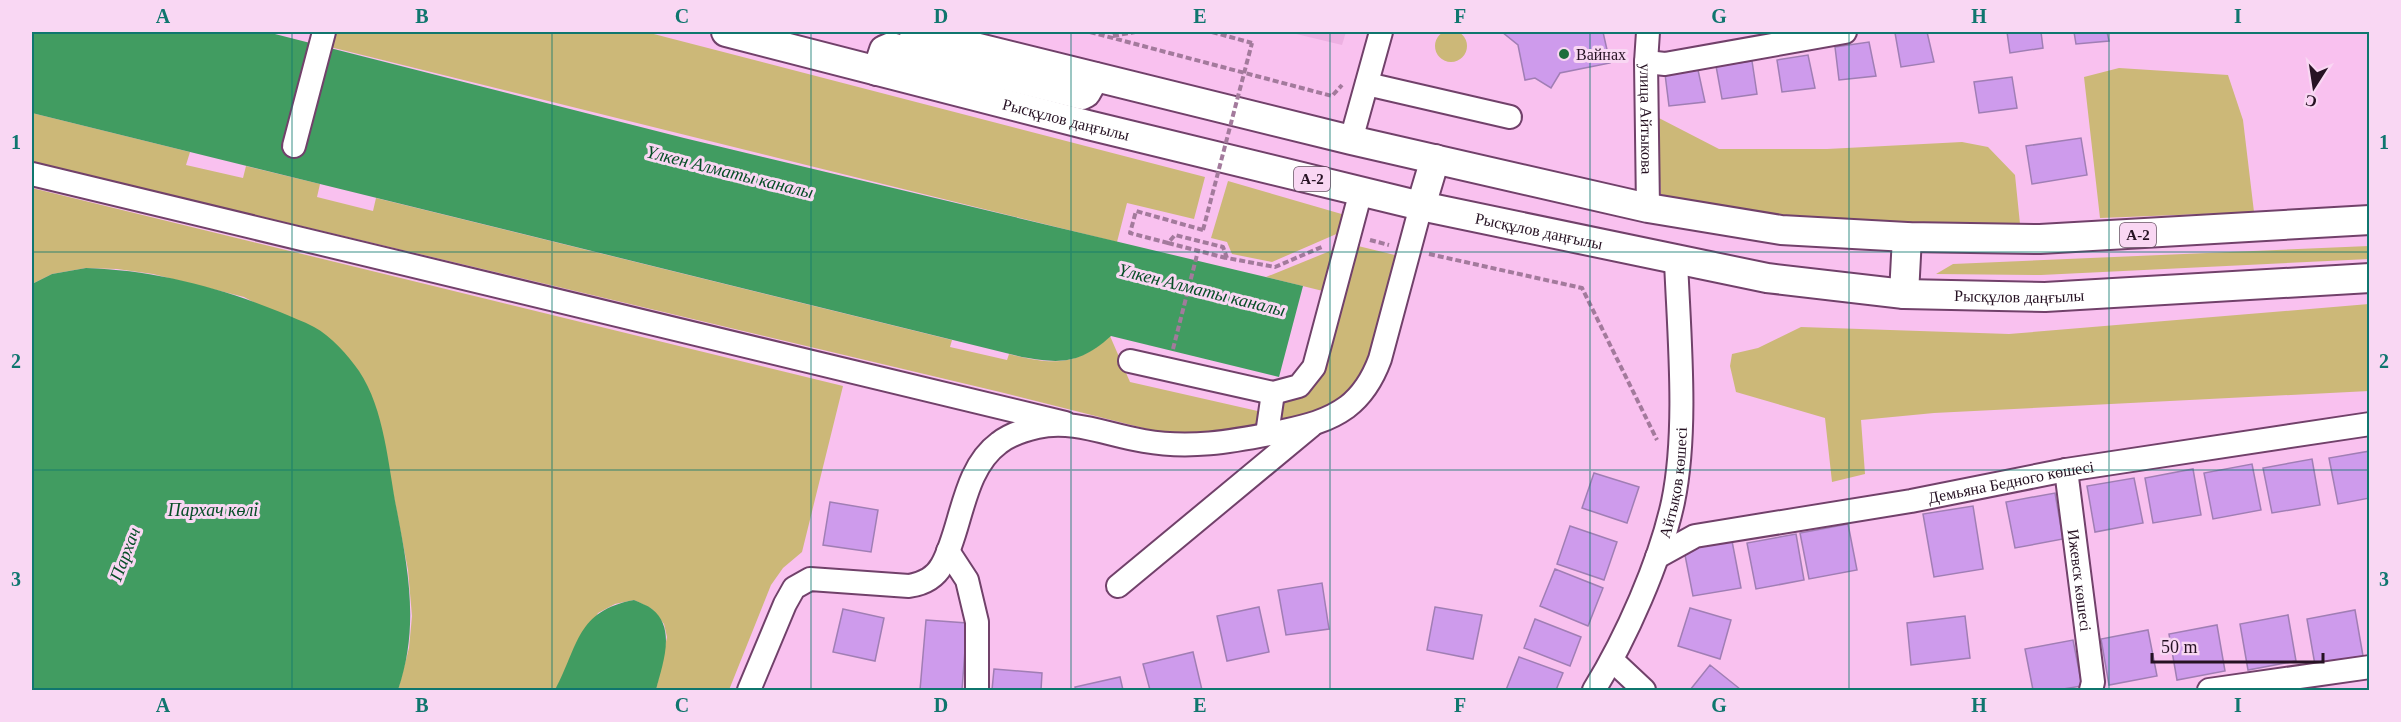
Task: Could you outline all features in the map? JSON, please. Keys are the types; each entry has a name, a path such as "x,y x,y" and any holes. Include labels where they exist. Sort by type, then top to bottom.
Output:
{"main road":[{"name":"Рысқұлов даңғылы","path":"726,32 1088,125 1421,206 1676,261 1767,278 1904,294 2045,297 2370,278"},
{"name":"A-2","path":"930,33 1095,77 1351,140 1648,208 1781,230 1907,237 2040,239 2370,220"},
{"path":"877,70 884,50 891,47 1082,95 1086,93 1095,77"},
{"path":"1421,206 1436,159"},
{"path":"1904,294 1907,237"}],"street":[{"path":"294,146 324,32"},
{"path":"1351,140 1357,80 1381,32"},
{"name":"улица Айтыкова","path":"1648,32 1646,62 1648,208"},
{"path":"1646,62 1665,64 1845,32"},
{"path":"1357,80 1510,117"},
{"path":"32,174 1143,441 1211,445 1314,424"},
{"path":"1130,361 1273,393 1299,386 1314,367 1361,191"},
{"path":"1118,586 1314,424 1348,406 1362,393 1373,377 1380,359 1421,206"},
{"name":"Айтықов көшесі","path":"1594,690 1612,660 1657,557 1673,501 1679,449 1676,261"},
{"path":"1267,434 1273,393"},
{"path":"749,690 794,588 810,579 909,586 920,584 932,577 941,567 967,493 988,453 999,443 1017,433 1065,423"},
{"name":"Демьяна Бедного көшесі","path":"1657,557 1695,536 1911,501 2066,470 2370,424"},
{"name":"Ижевск көшесі","path":"2066,470 2093,682 2091,690"},
{"path":"948,550 966,580 977,621 977,690"},
{"path":"1612,660 1644,690"},
{"path":"2209,690 2370,667"}],"path":[{"path":"1090,32 1110,34 1332,96 1342,86 1357,80"},
{"path":"1110,34 1135,32"},
{"path":"1212,32 1252,43 1203,230 1136,211 1130,233 1227,258 1275,267 1350,235 1582,288 1658,442"},
{"path":"1168,243 1175,235 1222,247 1227,258"},
{"path":"1170,358 1198,251"}],"shaded area":[{"path":"1451,30 1462,35 1467,46 1462,57 1451,62 1440,57 1435,46 1440,35"},
{"path":"334,32 646,32 1205,177 1194,219 1127,203 1117,242 330,47"},
{"path":"1288,32 1346,32 1342,45"},
{"path":"2119,68 2228,75 2243,120 2254,212 2100,218 2084,77"},
{"path":"32,113 190,152 186,165 243,178 246,166 320,184 317,197 373,211 376,198 952,340 950,347 1007,360 1009,354 1038,360 1063,361 1086,353 1110,336 1130,382 1262,412 1257,430 1190,436 1163,433 1000,392 32,162"},
{"path":"1655,116 1719,149 1827,149 1962,142 1988,147 2015,175 2020,224 1845,223 1708,208 1661,194"},
{"path":"1228,181 1345,215 1341,232 1272,262 1232,254 1227,242 1211,238"},
{"path":"32,188 843,386 802,552 783,568 771,585 729,690 656,690 667,637 664,624 652,609 634,600 615,604 598,613 555,690 398,690 409,648 412,616 408,570 380,425 371,397 359,372 339,348 244,297 153,274 117,269 86,268 52,274 32,284"},
{"path":"1354,245 1399,256 1371,362 1361,382 1327,410 1279,424 1282,399 1298,393"},
{"path":"2369,246 2369,259 2041,275 1936,274 1953,264"},
{"path":"1340,247 1327,292 1266,277"},
{"path":"2369,304 2369,391 1934,413 1861,420 1865,474 1832,482 1825,418 1736,392 1730,366 1732,354 1758,348 1801,327 2009,334"}],"water":[{"name":"Үлкен Алматы каналы","path":"32,32 267,32 684,138 1303,286 1279,377 1111,336 1090,352 1069,360 1048,361 1022,357 32,113"},
{"name":"Пархач көлі","path":"86,268 161,276 257,303 310,325 327,335 355,365 368,386 380,421 408,579 410,623 408,645 398,690 32,690 32,284 52,274"},
{"path":"634,600 652,609 660,617 664,627 666,648 656,690 555,690 575,645 590,621 615,605"}],"building":[{"name":"Вайнах","path":"1502,32 1603,32 1610,63 1560,73 1551,88 1535,78 1525,80 1518,45"},
{"path":"1927,32 1934,62 1901,67 1895,33"},
{"path":"2007,32 2041,32 2043,48 2010,53"},
{"path":"2074,32 2107,32 2109,41 2076,44"},
{"path":"1869,42 1876,76 1839,80 1835,47"},
{"path":"1808,55 1815,88 1782,92 1777,60"},
{"path":"1752,61 1757,94 1722,99 1716,66"},
{"path":"1698,70 1705,102 1669,106 1665,74"},
{"path":"2012,77 2017,108 1979,113 1974,82"},
{"path":"2081,138 2087,175 2032,184 2026,146"},
{"path":"2370,451 2370,498 2338,504 2329,458"},
{"path":"2312,459 2320,505 2272,513 2263,468"},
{"path":"2252,464 2261,510 2213,519 2204,473"},
{"path":"2193,469 2201,515 2153,523 2145,478"},
{"path":"1594,473 1639,487 1627,523 1582,508"},
{"path":"2134,478 2143,523 2095,532 2087,486"},
{"path":"2055,493 2063,539 2015,548 2006,502"},
{"path":"830,502 878,510 871,552 823,545"},
{"path":"1973,506 1983,569 1934,577 1923,514"},
{"path":"1848,524 1857,570 1809,579 1800,533"},
{"path":"1570,526 1617,542 1604,580 1557,564"},
{"path":"1796,534 1804,580 1756,589 1747,543"},
{"path":"1732,541 1741,588 1693,596 1684,550"},
{"path":"1555,569 1603,588 1588,626 1540,606"},
{"path":"1322,583 1329,629 1286,635 1278,590"},
{"path":"1259,607 1269,652 1227,661 1217,616"},
{"path":"1435,607 1482,615 1473,659 1427,650"},
{"path":"1690,608 1731,620 1720,659 1678,646"},
{"path":"843,609 884,618 875,661 833,652"},
{"path":"2355,610 2363,656 2315,665 2307,619"},
{"path":"2288,615 2296,661 2248,670 2240,624"},
{"path":"1965,616 1970,658 1911,665 1907,623"},
{"path":"1535,619 1581,637 1570,666 1524,648"},
{"path":"926,620 967,623 962,690 920,690"},
{"path":"2217,625 2225,671 2177,680 2169,634"},
{"path":"2148,630 2157,676 2109,685 2101,639"},
{"path":"2073,640 2082,686 2057,690 2033,690 2025,649"},
{"path":"1193,652 1202,690 1150,690 1143,664"},
{"path":"1519,657 1563,673 1556,690 1506,690"},
{"path":"1710,665 1740,689 1690,690"},
{"path":"994,669 1042,673 1041,690 992,690"},
{"path":"1120,677 1123,690 1076,690 1075,687"}],"place":[{"name":"Вайнах","path":"1564,54"}],"water label":[{"name":"Пархач","path":"125,554"}]}
